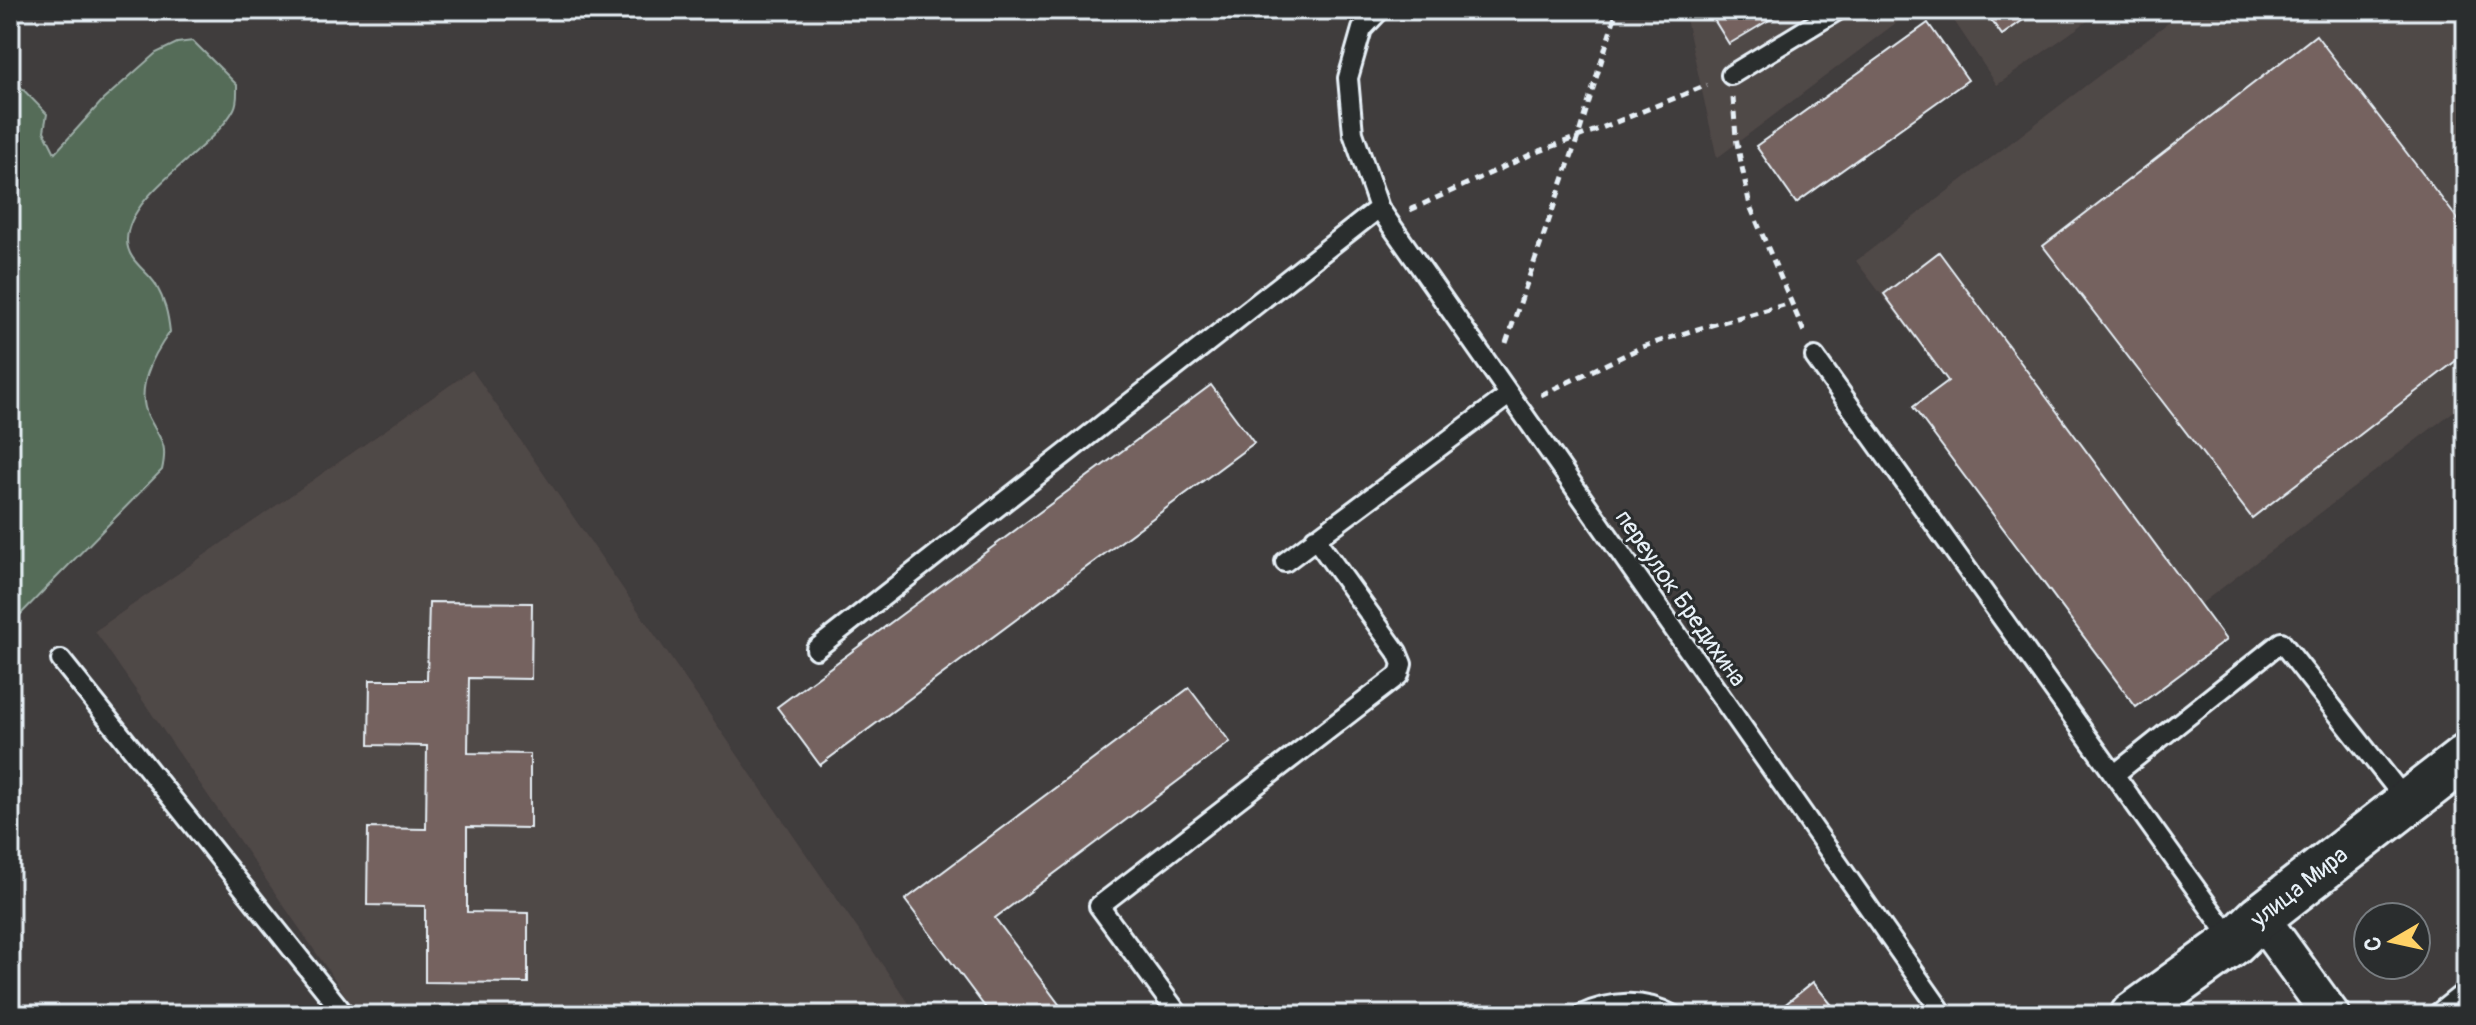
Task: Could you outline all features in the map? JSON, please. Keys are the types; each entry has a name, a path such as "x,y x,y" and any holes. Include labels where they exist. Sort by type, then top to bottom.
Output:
{"main road":[{"name":"улица Мира","path":"2133,1015 2247,930 2466,757"}],"street":[{"path":"2247,930 2331,1015"}],"lane":[{"name":"переулок Бредихина","path":"1380,10 1362,29 1348,78 1353,133 1383,214 1944,1015"},
{"path":"1731,75 1838,10"},
{"path":"816,649 1383,214"},
{"path":"1815,357 2115,774 2247,930"},
{"path":"1285,562 1513,401"},
{"path":"1179,1015 1099,906 1399,675 1402,664 1397,652 1315,538"},
{"path":"2115,774 2281,642 2408,803"},
{"path":"61,660 345,1015"},
{"path":"2436,1015 2466,991"},
{"path":"1581,1015 1609,1006 1633,1003 1656,1007 1672,1015"}],"path":[{"path":"1494,375 1578,137 1617,10"},
{"path":"1383,214 1731,75 1736,138 1750,206 1815,357"},
{"path":"1513,401 1642,347 1791,303"}],"shaded area":[{"path":"1684,10 1913,10 1717,158"},
{"path":"1947,10 2103,10 1997,85"},
{"path":"2185,10 2466,10 2466,402 2147,645 1856,261"},
{"path":"472,370 917,1015 359,1015 95,631"}],"green space":[{"path":"193,41 237,85 235,106 209,140 141,205 131,222 127,240 130,254 159,291 169,325 170,332 157,351 148,373 144,396 149,418 164,448 162,470 10,625 10,76 47,114 44,131 55,153 103,100 156,53 177,43"}],"building":[{"path":"1708,10 1786,10 1729,44"},
{"path":"1984,10 2037,10 2002,35"},
{"path":"1928,23 1968,80 1796,203 1756,146"},
{"path":"2316,35 2466,230 2466,353 2252,518 2043,246"},
{"path":"1939,252 2226,640 2136,707 1913,407 1948,381 1884,294"},
{"path":"1211,385 1254,443 820,765 777,707"},
{"path":"429,602 532,603 531,679 469,678 468,753 530,754 530,828 467,827 467,912 528,913 528,983 425,982 425,906 367,905 368,828 426,829 427,746 369,745 370,680 427,680"},
{"path":"1189,688 1230,742 995,918 1067,1015 991,1015 905,900"},
{"path":"1813,982 1840,1015 1772,1015"}]}
